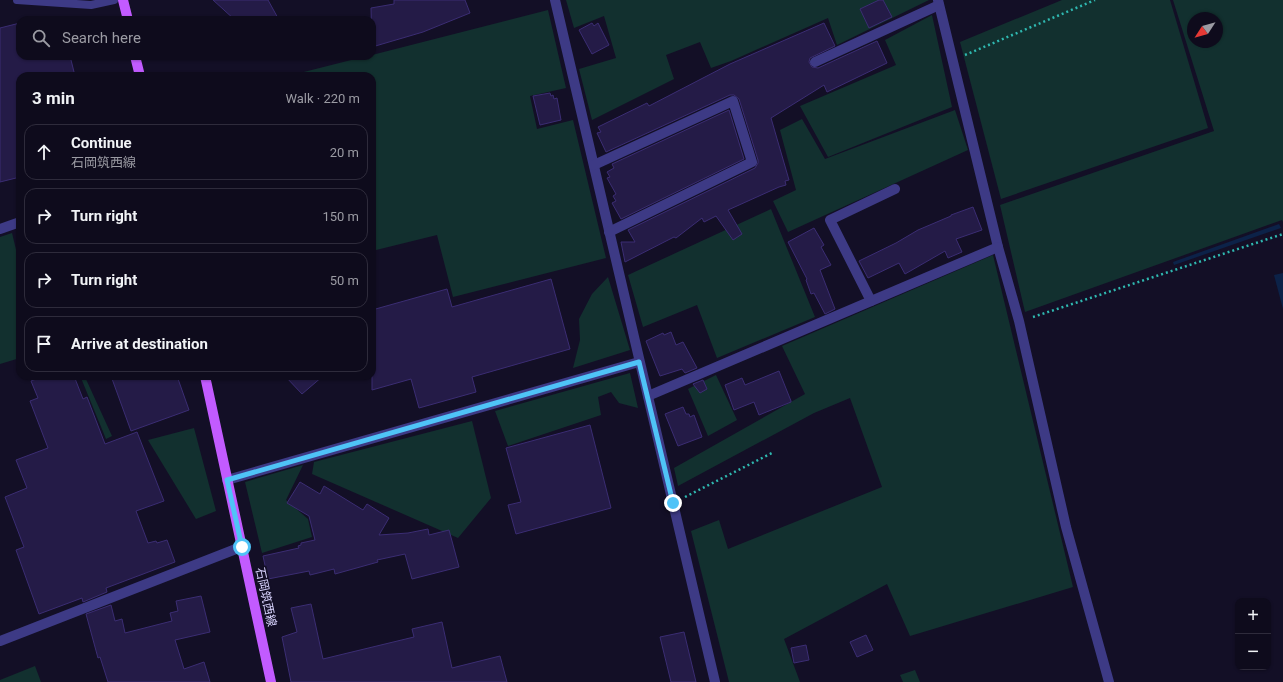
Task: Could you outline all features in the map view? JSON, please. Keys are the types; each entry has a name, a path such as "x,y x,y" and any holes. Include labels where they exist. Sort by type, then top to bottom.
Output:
{"main road":[{"path":"123,0 127,16"},
{"path":"136,60 139,72"},
{"name":"石岡筑西線","path":"206,380 271,682"}],"street":[{"path":"555,0 715,682"},
{"path":"815,62 939,2 998,247 1019,321 1066,527 1109,682"},
{"path":"594,165 733,101 752,162 609,232"},
{"path":"871,301 830,220 895,189"},
{"path":"0,229 16,223"},
{"path":"648,396 998,247"},
{"path":"227,480 639,362"},
{"path":"0,641 242,547"}],"lane":[{"path":"17,0 91,5 114,0"}],"path":[{"path":"952,60 1095,0"},
{"path":"1019,321 1283,234"},
{"path":"673,503 774,452"}],"green space":[{"path":"566,0 929,0 837,45 828,18 731,61 711,68 700,42 666,55 674,79 592,120 579,69 616,58 604,16 574,28"},
{"path":"1062,0 1170,0 1208,128 1001,199 960,42"},
{"path":"1173,0 1283,0 1283,222 1282,220 1025,312 1000,205 1214,131 1188,48 1223,48 1223,12 1187,12 1187,45"},
{"path":"548,10 566,88 530,96 537,129 573,120 606,258 453,297 437,235 376,250 376,72 304,72 351,60 376,60 376,54"},
{"path":"932,15 952,107 828,157 800,106 896,65 885,40"},
{"path":"955,110 968,150 788,232 773,201 796,190 780,130 802,119 825,159"},
{"path":"771,209 815,317 717,358 697,305 643,327 628,275"},
{"path":"12,233 16,250 16,359 0,364 0,237"},
{"path":"993,255 1073,587 910,636 887,584 784,639 800,682 729,682 691,531 719,520 728,549 882,487 850,398 814,413 678,486 674,468 805,394 782,346"},
{"path":"608,277 630,350 573,368 580,340 579,319 592,294"},
{"path":"630,373 638,408 619,403 611,392 598,397 601,415 508,446 495,411"},
{"path":"716,375 737,420 708,436 688,389"},
{"path":"82,380 86,380 112,436 106,439"},
{"path":"472,421 491,498 458,538 312,474 314,462"},
{"path":"194,428 216,511 196,519 148,440"},
{"path":"303,465 286,500 308,519 312,537 262,553 245,482"},
{"path":"35,666 41,682 0,682 0,680"},
{"path":"915,670 920,682 903,682 900,675"}],"water":[{"path":"1279,224 1281,228 1174,265 1173,262"},
{"path":"1283,273 1283,309 1274,275"}],"building":[{"path":"213,0 268,0 277,16 231,16"},
{"path":"394,0 465,0 470,13 423,32 376,46 376,16 371,16 371,8 394,4"},
{"path":"879,0 883,0 892,17 869,28 860,9"},
{"path":"592,23 594,26 598,23 609,45 592,54 579,30"},
{"path":"824,23 835,46 810,58 809,62 812,67 818,68 877,41 887,63 827,92 824,85 771,118 789,180 785,181 786,185 728,210 742,234 733,240 716,216 704,222 702,218 676,238 674,237 625,262 621,242 635,242 628,230 755,168 758,160 739,99 734,95 730,95 606,152 597,133 601,132 598,127 647,103 649,106 730,64"},
{"path":"16,24 16,60 71,60 74,72 16,72 16,178 0,182 0,28"},
{"path":"550,93 551,96 553,95 554,99 557,98 561,120 540,125 533,96"},
{"path":"729,110 744,159 621,219 612,203 616,201 613,196 616,194 607,178 610,177 607,172 614,168 612,164"},
{"path":"973,207 982,230 956,239 962,252 948,258 945,251 905,274 899,263 868,278 859,261 896,243 918,230"},
{"path":"814,228 824,245 821,247 831,265 820,270 835,309 825,314 814,293 811,294 806,280 807,279 788,242"},
{"path":"551,279 570,349 472,377 476,392 419,408 411,379 372,390 372,380 376,380 376,309 447,289 452,307"},
{"path":"671,332 676,345 683,342 697,368 685,373 682,369 660,376 646,341 663,333 664,335"},
{"path":"779,371 791,402 759,415 754,402 734,410 725,385 742,378 745,385"},
{"path":"76,380 83,399 87,397 105,444 137,432 164,501 136,511 148,543 156,541 157,543 167,540 175,562 106,588 107,592 83,602 82,598 39,614 16,550 24,547 5,497 27,488 16,460 48,448 30,401 38,398 31,381"},
{"path":"112,380 178,380 189,410 131,431"},
{"path":"289,380 318,380 302,394"},
{"path":"703,380 707,389 700,393 693,384"},
{"path":"683,407 686,414 689,414 690,417 694,415 702,437 678,446 665,414"},
{"path":"590,425 611,508 516,534 508,505 521,502 506,448"},
{"path":"300,482 320,494 324,486 363,510 367,504 389,518 379,535 408,533 428,529 429,535 449,530 459,567 412,579 405,554 377,560 378,562 335,574 334,569 310,575 309,571 268,579 263,556 299,548 298,546 301,545 301,543 315,540 309,516 287,503"},
{"path":"201,596 210,632 175,640 184,669 204,662 210,682 108,682 100,657 98,658 86,614 111,605 115,621 122,619 125,633 172,621 170,613 178,611 176,601"},
{"path":"311,604 323,659 414,637 412,629 442,622 452,668 500,656 507,682 291,682 282,637 297,632 291,608"},
{"path":"684,632 696,682 671,682 660,637"},
{"path":"866,635 873,650 857,657 850,642"},
{"path":"806,645 809,660 794,663 791,648"}],"route":[{"path":"242,547 227,480 639,362 673,503"}]}
